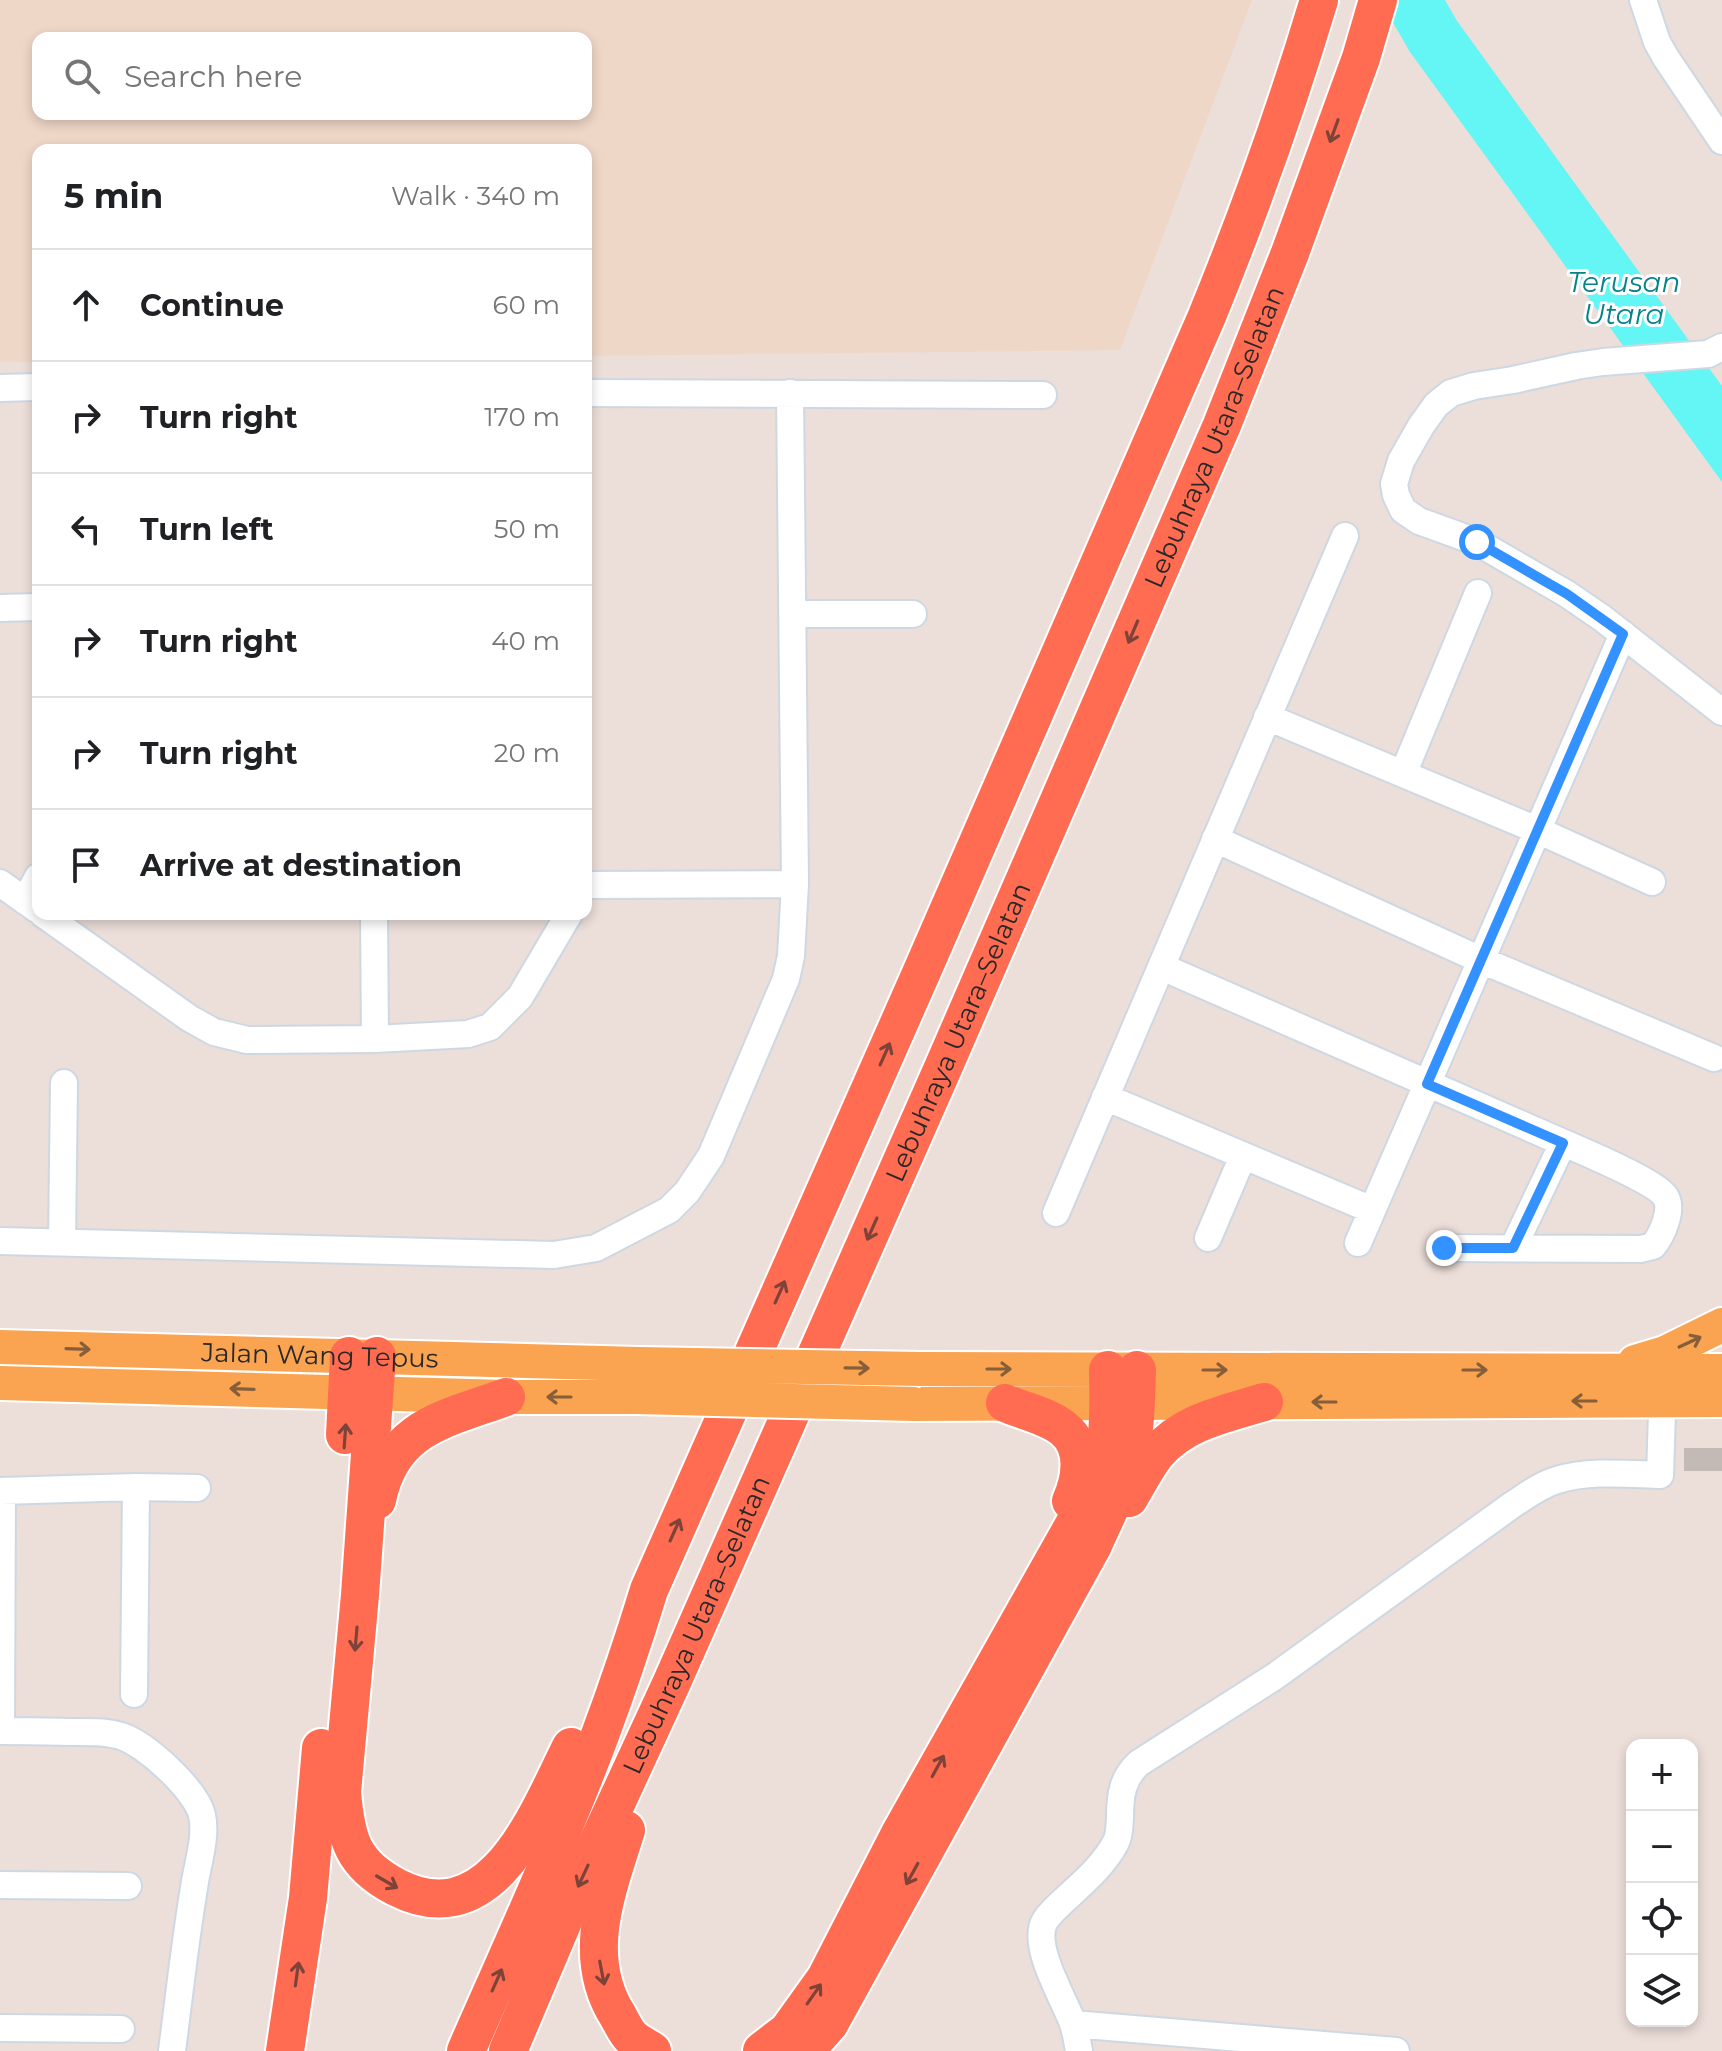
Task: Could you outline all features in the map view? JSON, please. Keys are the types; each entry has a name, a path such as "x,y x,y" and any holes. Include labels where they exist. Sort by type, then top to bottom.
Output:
{"highway":[{"name":"Lebuhraya Utara–Selatan","path":"508,2051 577,1888 672,1682 943,1068 1222,425 1290,253 1361,58 1378,0"},
{"name":"Lebuhraya Utara–Selatan","path":"466,2051 554,1851 599,1738 649,1590 1207,316 1237,241 1314,17"},
{"path":"362,1374 360,1595 342,1792 351,1842 361,1861 378,1878 407,1893 430,1898 452,1897 479,1888 506,1864 529,1832 649,1590"},
{"path":"285,2051 308,1898 334,1594 362,1374"},
{"path":"762,2051 788,2031 826,1978 901,1832 1093,1545 1126,1468 1132,1440 1123,1386"},
{"path":"360,1595 379,1494 389,1461 408,1440 435,1422 506,1397"},
{"path":"1003,1678 1155,1455 1176,1434 1203,1420 1264,1402"},
{"path":"805,2051 829,2024 1003,1678 1074,1494 1080,1474 1077,1446 1066,1430 1054,1422 1005,1403"},
{"path":"652,2051 631,2037 610,2004 600,1970 598,1942 601,1912 672,1682"}],"main road":[{"path":"1123,1386 1604,1371 1665,1353 1722,1325"},
{"name":"Jalan Wang Tepus","path":"0,1347 362,1374 506,1397 1005,1403 1123,1386"},
{"name":"Jalan Wang Tepus","path":"0,1383 639,1364 921,1369 1123,1386"},
{"path":"1604,1371 1722,1400"},
{"path":"1123,1386 1264,1402 1663,1386 1722,1371"}],"street":[{"path":"1643,0 1657,42 1722,141"},
{"path":"1715,350 1603,362 1451,393 1436,405 1421,426 1401,461 1394,484 1403,510 1419,521 1477,542 1567,594 1722,712"},
{"path":"0,388 32,387"},
{"path":"592,393 1043,395"},
{"path":"0,1241 554,1255 596,1248 669,1210 687,1192 711,1156 786,979 791,956 795,884 790,393"},
{"path":"1056,1213 1345,536"},
{"path":"1403,774 1478,593"},
{"path":"0,608 32,607"},
{"path":"793,614 913,614"},
{"path":"1358,1243 1623,634"},
{"path":"1267,717 1537,830 1652,882"},
{"path":"1215,839 1481,960 1714,1058"},
{"path":"0,883 32,906"},
{"path":"592,885 795,884"},
{"path":"52,920 189,1018 214,1032 247,1040 375,1039 468,1034 490,1027 520,997 565,920"},
{"path":"374,920 375,1039"},
{"path":"1162,967 1563,1143 1649,1183 1664,1193 1668,1201 1660,1237 1653,1246 1641,1249 1444,1248"},
{"path":"62,1242 64,1083"},
{"path":"1105,1097 1372,1210"},
{"path":"1513,1248 1563,1143"},
{"path":"1208,1238 1243,1156"},
{"path":"1079,2051 1073,2024 1052,1979 1042,1941 1042,1928 1049,1914 1102,1863 1115,1845 1119,1836 1123,1785 1128,1772 1274,1677 1538,1488 1557,1480 1591,1475 1660,1475 1663,1386"},
{"path":"134,1694 136,1487"},
{"path":"172,2051 204,1833 203,1817 185,1786 133,1741 105,1732 1,1731 1,1491 197,1488"},
{"path":"0,1885 128,1886"},
{"path":"1073,2024 1396,2051"},
{"path":"0,2028 121,2029"}],"shaded area":[{"path":"0,0 1252,0 1120,350 592,356 592,144 32,144 32,362 0,362"}],"water":[{"name":"Terusan Utara","path":"1380,0 1445,0 1457,21 1722,386 1722,482 1410,52"}],"building":[{"path":"1684,1448 1722,1448 1722,1471 1684,1471"}],"route":[{"path":"1444,1248 1513,1248 1563,1143 1427,1084 1623,634 1567,594 1477,542"}]}
